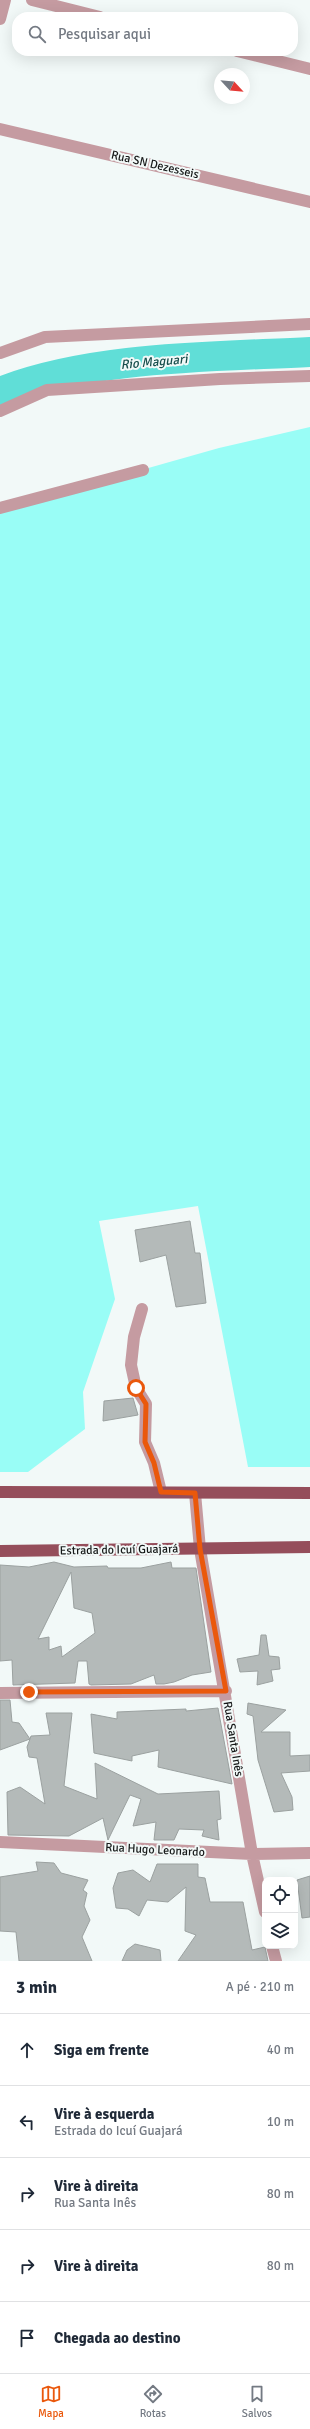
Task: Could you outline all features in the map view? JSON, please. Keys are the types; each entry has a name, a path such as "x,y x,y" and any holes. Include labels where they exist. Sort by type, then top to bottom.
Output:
{"main road":[{"path":"0,1492 310,1493"},
{"name":"Estrada do Icuí Guajará","path":"0,1551 310,1547"}],"street":[{"path":"0,19 5,0"},
{"path":"32,0 80,12"},
{"path":"257,56 310,69"},
{"name":"Rua SN Dezesseis","path":"0,129 310,202"},
{"path":"0,353 45,337 310,324"},
{"path":"0,411 47,390 220,379 310,376"},
{"path":"0,508 143,470"},
{"path":"142,1309 134,1337 131,1365 136,1388 146,1404 145,1442 154,1463 161,1492"},
{"name":"Rua Santa Inês","path":"195,1493 200,1549 226,1691 252,1854 262,1899"},
{"path":"0,1693 226,1691"},
{"name":"Rua Hugo Leonardo","path":"0,1842 252,1854 310,1853"},
{"path":"273,1949 276,1961"}],"shaded area":[{"path":"310,427 310,1467 248,1467 198,1206 99,1221 115,1299 83,1392 85,1429 28,1472 0,1472 0,510 219,448"}],"building":[{"path":"190,1221 195,1253 200,1253 206,1303 176,1307 166,1255 140,1262 135,1230"},
{"path":"133,1398 138,1415 103,1421 104,1401"},
{"path":"54,1562 74,1567 107,1566 108,1568 141,1568 171,1562 172,1568 196,1568 211,1672 192,1675 164,1684 156,1684 154,1675 131,1684 91,1685 89,1684 87,1661 78,1661 75,1683 13,1685 12,1660 0,1661 0,1565 29,1567","holes":["71,1572 74,1608 92,1613 95,1633 62,1657 61,1646 49,1650 49,1637 38,1639"]},
{"path":"261,1635 266,1635 269,1656 279,1657 280,1669 271,1670 273,1681 257,1685 258,1671 240,1672 237,1659 259,1655"},
{"path":"0,1700 10,1700 12,1722 19,1723 30,1739 0,1750"},
{"path":"248,1703 286,1710 261,1732 290,1732 290,1756 310,1755 310,1771 281,1773 292,1797 293,1810 274,1812 258,1760 253,1716 247,1714"},
{"path":"218,1708 232,1784 158,1767 159,1750 132,1756 132,1761 94,1753 91,1714 117,1719 117,1712 186,1709 186,1711"},
{"path":"46,1713 72,1713 64,1786 97,1799 95,1763 158,1794 219,1791 221,1819 217,1820 219,1840 202,1836 204,1830 179,1829 174,1840 154,1840 156,1822 133,1826 141,1799 130,1795 108,1840 103,1818 69,1836 8,1835 7,1792 20,1787 45,1804 37,1758 29,1757 27,1747 31,1736 50,1735"},
{"path":"36,1862 54,1863 61,1873 88,1880 83,1890 87,1893 84,1906 90,1920 82,1937 92,1961 19,1961 16,1932 0,1931 0,1877 38,1871"},
{"path":"157,1864 198,1864 198,1877 205,1878 210,1902 243,1902 252,1950 262,1948 262,1949 265,1949 268,1961 178,1961 196,1935 185,1931 186,1887 168,1902 147,1900 139,1916 128,1909 116,1908 113,1888 118,1873 133,1870 150,1882"},
{"path":"310,1876 310,1917 302,1918 298,1880"},
{"path":"135,1944 160,1950 161,1961 122,1961 127,1950"}],"waterway":[{"name":"Rio Maguari","path":"0,392 35,380 73,371 112,365 193,357 310,352"}],"route":[{"path":"29,1692 226,1691 200,1549 195,1493 161,1492 154,1463 145,1442 146,1404 136,1388"}]}
